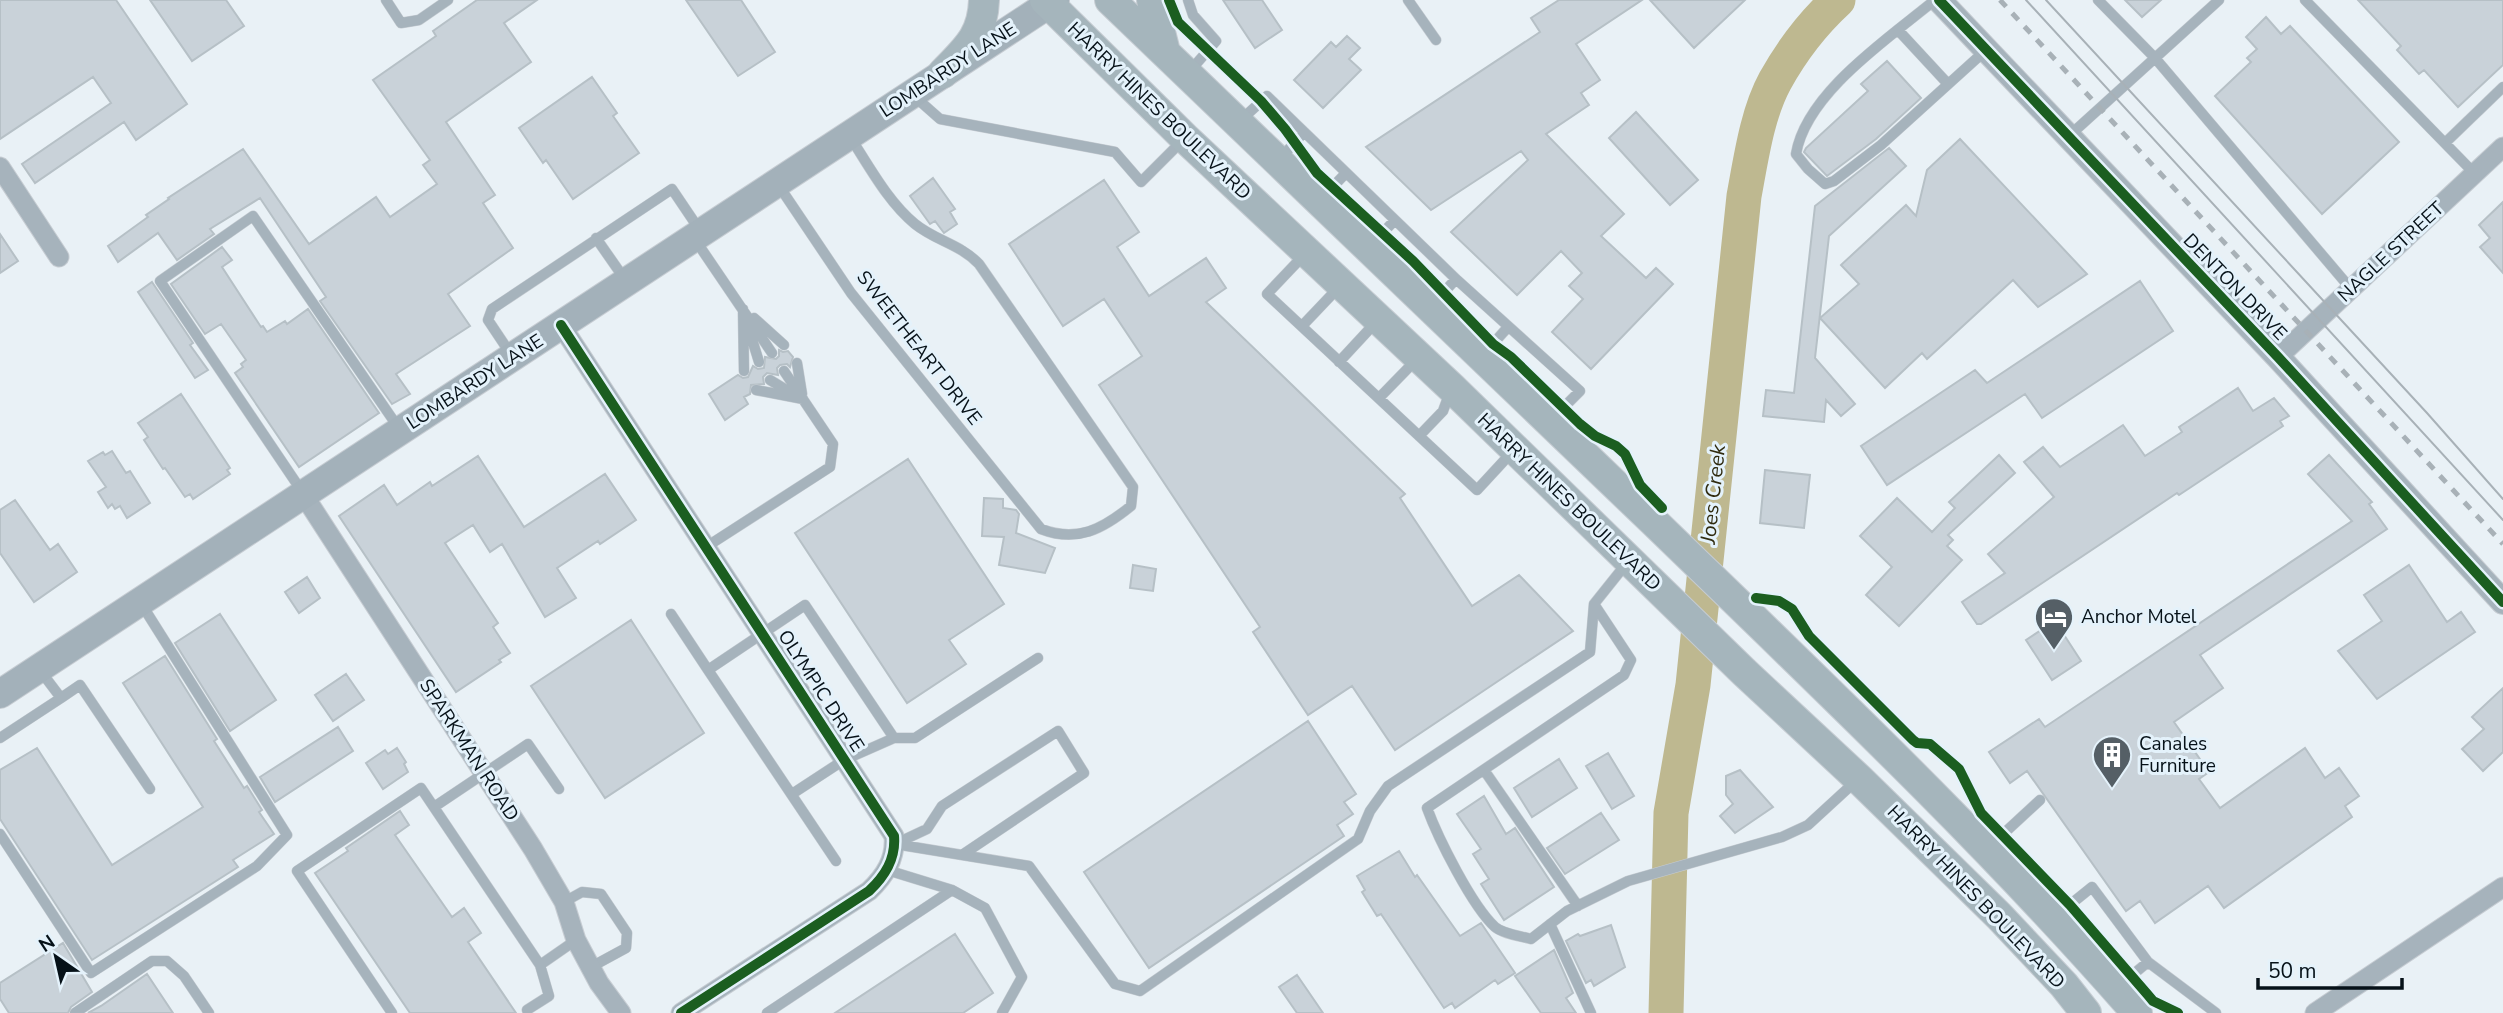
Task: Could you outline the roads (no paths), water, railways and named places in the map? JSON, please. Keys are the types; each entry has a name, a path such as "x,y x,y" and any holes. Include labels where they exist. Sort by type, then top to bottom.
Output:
{"main road":[{"path":"943,73 975,39 983,16 984,0"},
{"name":"HARRY HINES BOULEVARD","path":"1110,0 1887,750 1987,849 2137,1013"},
{"path":"1152,0 1165,53"},
{"name":"LOMBARDY LANE","path":"0,694 1049,1"},
{"name":"HARRY HINES BOULEVARD","path":"1049,1 1185,138 1452,388 1744,672 1859,779 1999,916 2064,985 2085,1013"},
{"path":"1452,388 1481,356"},
{"path":"1629,561 1659,528"},
{"path":"1859,779 1887,750"}],"street":[{"name":"DENTON DRIVE","path":"1937,0 2278,357 2503,602"},
{"name":"NAGLE STREET","path":"2278,357 2503,147"},
{"path":"2,175 60,257"},
{"name":"OLYMPIC DRIVE","path":"561,325 891,830 895,844"},
{"name":"SPARKMAN ROAD","path":"303,494 485,773 564,902 576,940 621,1013"},
{"path":"681,1013 869,891 887,870 895,844"},
{"path":"2315,1013 2503,887"}],"lane":[{"path":"386,0 401,23 419,20 448,0"},
{"path":"1187,74 1216,41 1193,15 1188,0"},
{"path":"1408,0 1436,40"},
{"path":"1937,0 1841,80 1812,112 1799,136 1796,154 1808,169 1825,184 1834,181 1881,145 1986,50"},
{"path":"2098,0 2155,58 2351,289"},
{"path":"2068,136 2219,0"},
{"path":"2305,0 2475,174"},
{"path":"1898,30 1948,84"},
{"path":"2445,142 2503,87"},
{"path":"912,94 940,119 1115,152 1141,182 1185,138"},
{"path":"1238,123 1266,96 1456,279 1580,391 1549,421"},
{"path":"1278,161 1304,132"},
{"name":"SWEETHEART DRIVE","path":"777,183 851,293 1041,529 1057,536 1093,532 1113,521 1131,506 1133,488 979,264 968,252 934,237 902,212 849,135"},
{"path":"1319,202 1346,173"},
{"path":"512,357 488,320 492,309 672,189 697,235 772,353"},
{"path":"303,494 160,281 253,216 400,430"},
{"path":"1368,249 1395,220"},
{"path":"596,238 627,282"},
{"path":"1306,252 1267,294 1339,362 1476,490 1515,449"},
{"path":"1430,307 1456,279"},
{"path":"1302,326 1342,284"},
{"path":"743,309 784,345"},
{"path":"743,309 759,362"},
{"path":"743,309 744,372"},
{"path":"1339,362 1379,320"},
{"path":"1481,356 1508,327"},
{"path":"1379,398 1419,357"},
{"path":"797,363 803,399"},
{"path":"706,547 830,467 833,444 784,371"},
{"path":"770,380 803,399"},
{"path":"1419,436 1443,411 1452,388"},
{"path":"756,390 803,399"},
{"path":"895,844 1029,866 1115,984 1140,991 1358,839 1370,811 1388,786 1590,652 1594,604 1629,561"},
{"path":"0,834 91,973 257,866 287,835 140,602"},
{"path":"1594,604 1631,660 1624,675 1427,808 1437,835 1480,909 1497,929 1531,939 1577,906 1628,881 1782,837 1808,825 1859,779"},
{"path":"708,670 805,605 894,738"},
{"path":"671,614 836,861"},
{"path":"792,794 844,760 894,738 915,738 1038,658"},
{"path":"39,669 61,698"},
{"path":"0,738 80,685 150,789"},
{"path":"895,844 928,828 942,806 1058,731 1084,773 962,855"},
{"path":"434,807 528,744 559,789"},
{"path":"1484,769 1577,906"},
{"path":"392,1013 297,871 421,788 540,965 549,996 527,1010"},
{"path":"1987,849 2040,800"},
{"path":"887,870 952,890 985,908 1022,977 1002,1013"},
{"path":"2053,919 2092,887 2148,962 2216,1013"},
{"path":"767,1013 952,890"},
{"path":"564,902 582,892 601,894 627,933 625,948 591,967"},
{"path":"1550,924 1591,1013"},
{"path":"540,965 576,940"},
{"path":"75,1013 152,961 167,961 184,976 209,1013"},
{"path":"2116,988 2148,962"}],"waterway":[{"name":"Joes Creek","path":"1666,1013 1671,813 1693,685 1744,196 1755,137 1769,94 1796,48 1838,0"}],"tram line":[{"path":"2026,0 2503,520"},
{"path":"2046,0 2503,499"}],"railway":[{"path":"2000,0 2503,544"}],"place":[{"name":"Anchor Motel","path":"2054,651"},
{"name":"Canales Furniture","path":"2112,789"}]}
